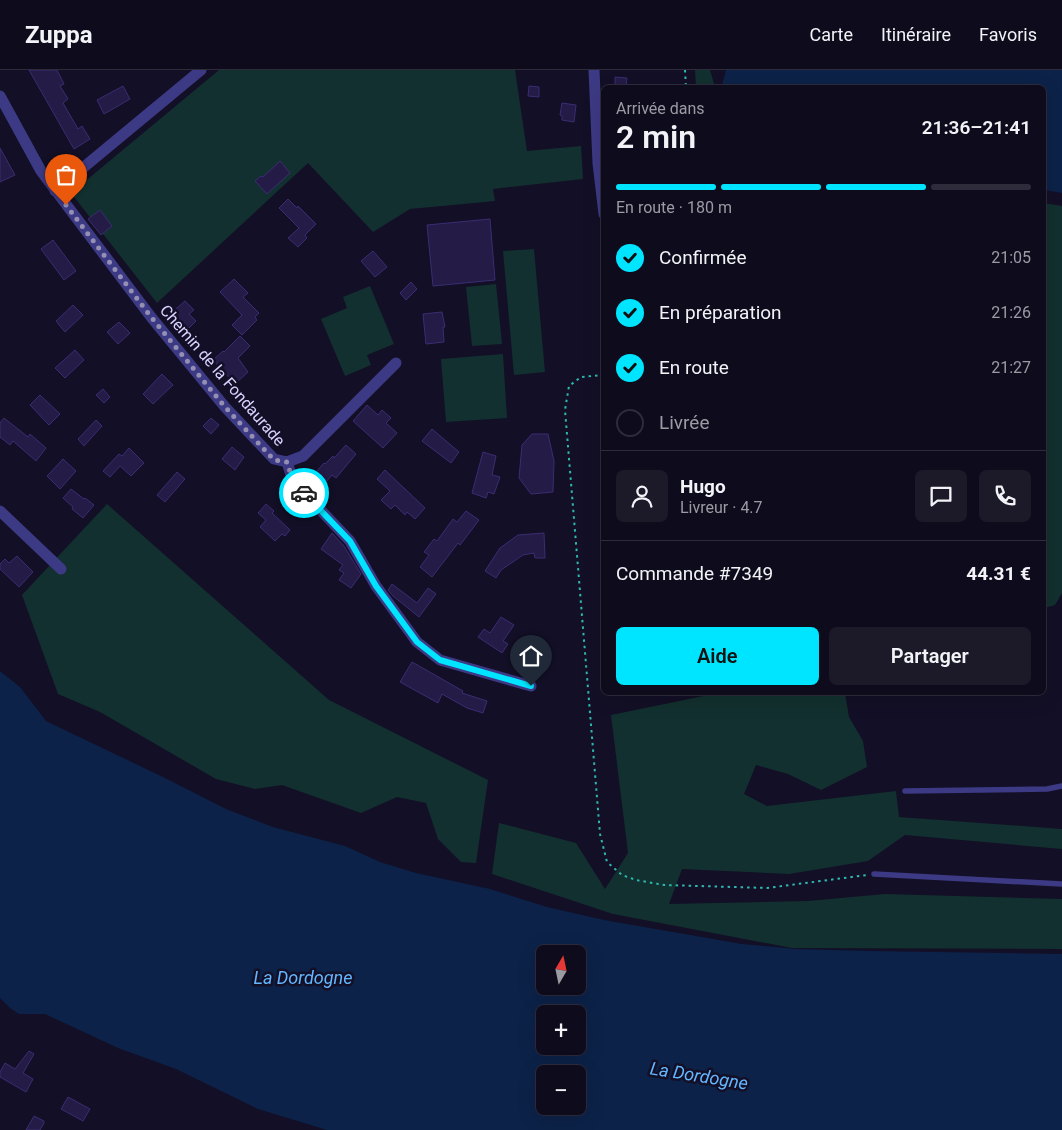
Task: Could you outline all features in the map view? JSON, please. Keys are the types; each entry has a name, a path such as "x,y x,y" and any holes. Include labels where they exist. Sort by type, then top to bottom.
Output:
{"street":[{"path":"55,191 201,70"},
{"path":"594,70 601,188"},
{"name":"Chemin de la Fondaurade","path":"0,96 41,171 151,317 225,407 274,460 287,462 293,481 350,541 376,586 417,642 440,660 531,686"},
{"path":"287,462 303,456 396,363"},
{"path":"0,511 61,569"}],"lane":[{"path":"906,790 1047,789 1062,786"},
{"path":"874,874 1062,884"}],"path":[{"path":"685,70 686,85"},
{"path":"601,375 581,377 569,386 565,410 600,834 607,862 622,875 664,886 767,888 874,874"}],"green space":[{"path":"219,70 515,70 527,151 581,146 583,179 493,189 495,201 410,209 373,232 308,163 157,303 71,193"},
{"path":"695,70 710,70 714,85 696,85"},
{"path":"1046,203 1062,206 1062,593 1055,605 1046,607"},
{"path":"534,249 545,372 514,375 503,251"},
{"path":"496,284 502,344 472,346 466,287"},
{"path":"370,286 394,344 367,355 371,365 345,376 321,319 347,308 343,297"},
{"path":"503,354 507,418 446,422 441,359"},
{"path":"107,504 329,700 488,780 476,863 461,862 438,839 426,803 397,797 361,813 282,785 255,789 216,779 100,712 58,694 22,595"},
{"path":"708,695 845,695 849,717 863,741 867,767 821,790 788,774 756,765 744,794 767,806 896,791 899,817 1062,829 1062,849 905,835 868,861 789,874 682,869 669,904 808,901 885,894 1062,899 1062,949 792,948 613,914 492,874 499,823 576,843 605,889 628,853 611,715"}],"water":[{"path":"726,70 1062,70 1062,193 1046,190 1046,85 722,85"},
{"name":"La Dordogne","path":"0,671 20,687 46,721 226,809 273,827 345,846 380,862 416,873 490,889 547,907 604,920 742,944 796,949 1062,954 1062,1130 327,1130 258,1109 176,1069 118,1048 45,1014 19,1014 0,998"}],"building":[{"path":"29,70 57,70 64,84 60,86 68,99 63,103 78,129 82,126 90,139 74,149"},
{"path":"615,77 627,78 626,85 615,85"},
{"path":"123,86 130,99 104,114 97,100"},
{"path":"529,86 539,87 539,97 528,96"},
{"path":"562,103 576,105 574,122 562,120 560,115"},
{"path":"0,148 15,175 0,182"},
{"path":"280,161 290,173 267,194 255,181 261,176 263,177"},
{"path":"288,199 316,224 305,235 307,238 298,247 288,238 299,228 279,208"},
{"path":"100,210 112,226 101,235 88,219"},
{"path":"490,219 495,280 433,286 427,225"},
{"path":"53,240 76,271 64,280 41,249"},
{"path":"373,251 387,267 375,277 361,261"},
{"path":"234,279 248,293 243,297 259,313 255,317 257,320 242,335 232,325 242,315 220,292"},
{"path":"411,282 417,289 406,300 400,293"},
{"path":"185,301 194,310 189,314 196,321 186,331 170,314"},
{"path":"73,305 83,315 65,332 56,321"},
{"path":"442,312 445,327 443,327 444,342 426,344 423,314"},
{"path":"119,322 130,333 118,344 107,332"},
{"path":"240,336 250,346 238,358 248,372 235,384 213,360"},
{"path":"75,350 84,360 65,378 55,368"},
{"path":"162,374 173,385 153,404 143,394"},
{"path":"103,389 110,397 104,403 96,395"},
{"path":"40,395 60,414 49,425 30,405"},
{"path":"367,405 378,415 382,410 391,418 386,423 397,433 383,448 353,421"},
{"path":"4,418 28,437 30,434 46,448 36,461 13,441 10,445 0,437 0,423"},
{"path":"211,418 219,425 211,434 203,426"},
{"path":"96,420 102,426 84,446 78,439"},
{"path":"432,429 459,452 451,463 422,441"},
{"path":"532,434 548,434 554,461 553,492 531,494 519,478 522,445"},
{"path":"346,445 356,454 336,478 332,475 325,483 315,473 324,463 333,456 334,458"},
{"path":"232,447 244,457 235,470 222,459"},
{"path":"129,448 144,463 131,476 120,466 110,477 103,471 119,454 122,456"},
{"path":"483,452 496,456 492,475 500,477 494,494 488,492 486,498 472,493"},
{"path":"63,459 76,471 60,489 47,476"},
{"path":"385,470 425,508 415,519 407,512 405,515 395,505 391,509 381,500 390,491 377,479"},
{"path":"177,472 185,479 165,502 157,495"},
{"path":"71,489 94,505 83,518 63,498"},
{"path":"266,504 274,511 272,513 290,530 285,536 282,534 275,541 260,527 266,520 258,513"},
{"path":"466,511 479,520 460,545 458,543 432,577 420,567 429,555 424,552 434,539 437,541 453,519 457,522"},
{"path":"332,533 344,546 361,574 351,588 339,580 344,573 339,570 343,565 321,549"},
{"path":"544,533 545,558 535,558 534,553 523,555 501,570 496,578 485,571 500,548 518,535"},
{"path":"17,556 33,572 19,587 0,569 0,564 5,559 9,563"},
{"path":"392,584 417,603 428,588 436,594 419,617 388,590"},
{"path":"501,617 514,625 503,641 508,644 502,653 478,637 484,629 490,633"},
{"path":"412,662 463,691 462,693 487,701 483,713 467,708 442,694 438,703 400,682"},
{"path":"29,1051 34,1054 23,1073 33,1079 26,1092 0,1077 0,1072 5,1063 15,1069"},
{"path":"68,1097 90,1109 83,1121 61,1109"},
{"path":"34,1116 44,1121 40,1130 26,1130"}],"way so far":[{"path":"66,205 151,317 225,407 274,460 287,462 293,481 304,493"}],"route":[{"path":"304,493 350,541 376,586 417,642 440,660 531,686"}]}
